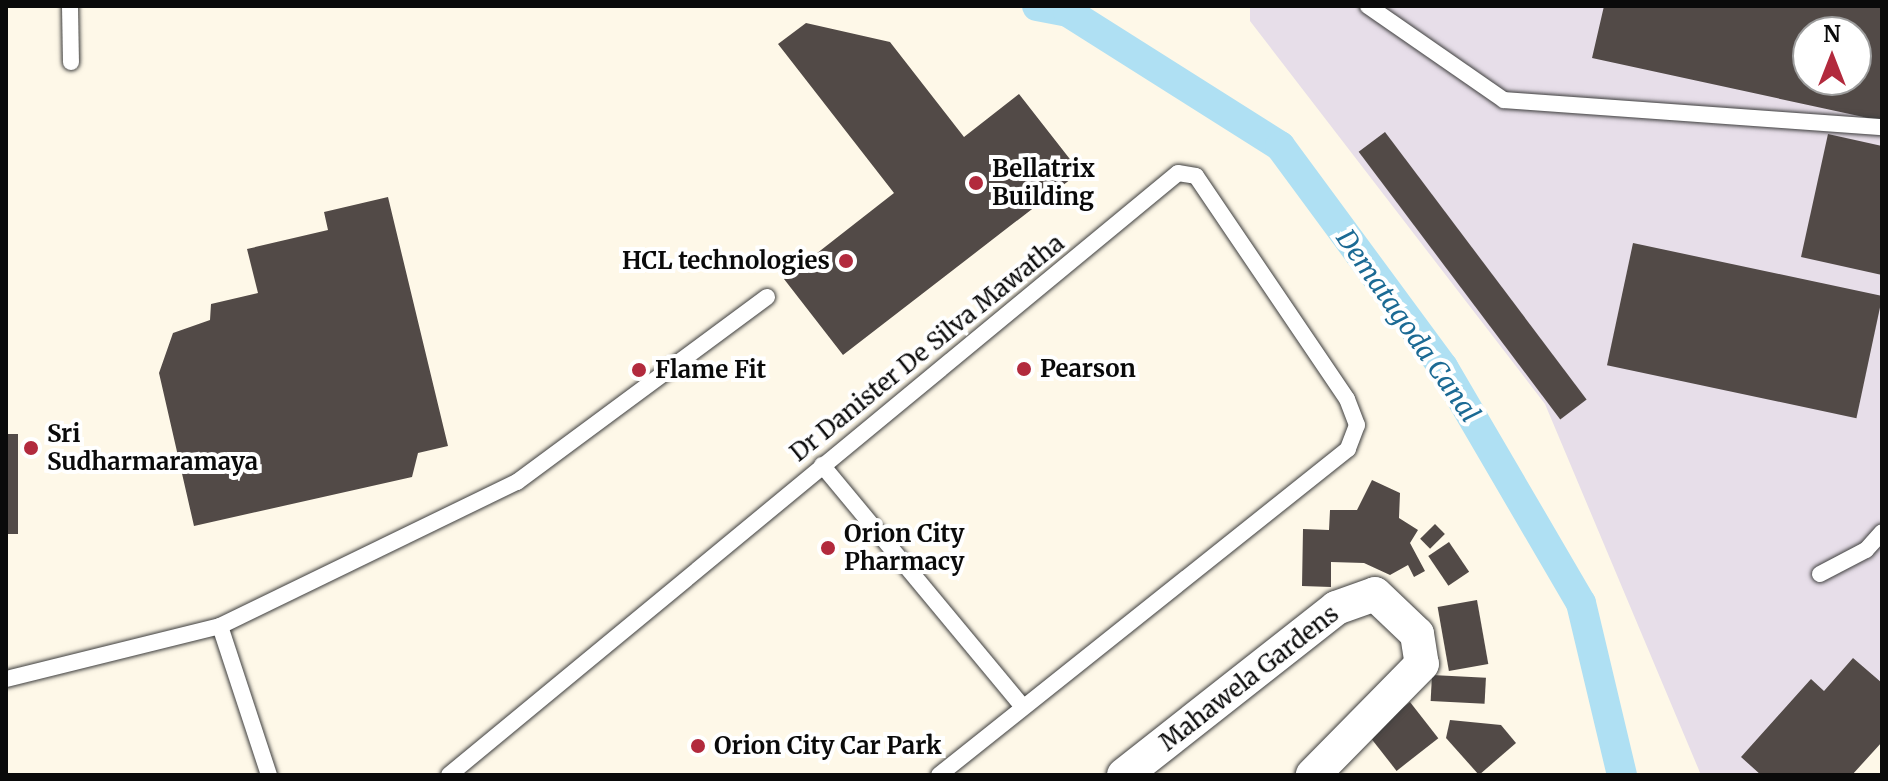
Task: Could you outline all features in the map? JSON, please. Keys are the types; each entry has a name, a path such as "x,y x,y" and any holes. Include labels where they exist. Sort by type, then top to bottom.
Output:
{"street":[{"name":"Mahawela Gardens","path":"1124,775 1336,608 1375,594 1417,634 1422,664 1313,775"}],"lane":[{"path":"70,6 71,62"},
{"path":"1368,6 1504,100 1882,127"},
{"name":"Dr Danister De Silva Mawatha","path":"449,775 1178,173 1196,176 1347,399 1357,425 1348,449 939,775"},
{"path":"6,679 220,626 517,482 767,297"},
{"path":"822,465 1022,706"},
{"path":"1820,574 1866,550 1882,532"},
{"path":"220,626 269,775"}],"shaded area":[{"path":"1250,6 1882,6 1882,738 1845,775 1701,775 1545,404 1250,21"}],"building":[{"path":"1604,6 1882,6 1882,121 1592,58"},
{"name":"Bellatrix Building","path":"806,23 890,42 964,137 1019,94 1080,172 843,355 784,279 894,193 778,44"},
{"path":"1385,132 1587,400 1560,419 1359,152"},
{"path":"1828,134 1882,146 1882,275 1801,257"},
{"path":"388,197 448,446 418,453 412,477 194,526 159,373 173,333 210,320 211,304 258,293 247,249 328,230 324,212"},
{"path":"1633,243 1882,296 1856,418 1607,365"},
{"path":"6,434 18,434 18,534 6,534"},
{"path":"1372,480 1400,493 1399,518 1418,530 1410,543 1425,571 1414,577 1408,565 1390,575 1364,563 1331,562 1331,587 1302,586 1303,529 1329,530 1330,510 1357,510"},
{"path":"1435,524 1445,534 1430,549 1420,539"},
{"path":"1449,542 1469,572 1448,586 1428,556"},
{"path":"1477,600 1488,664 1449,671 1438,607"},
{"path":"1853,658 1882,683 1882,742 1852,775 1761,775 1741,757 1811,679 1824,691"},
{"path":"1432,675 1486,678 1485,704 1431,701"},
{"path":"1410,702 1438,738 1397,771 1368,735"},
{"path":"1450,720 1501,725 1516,743 1479,775 1446,738"}],"waterway":[{"name":"Dematagoda Canal","path":"1037,6 1068,12 1280,146 1443,367 1581,603 1622,775"}],"place":[{"name":"Bellatrix Building","path":"976,183"},
{"name":"HCL technologies","path":"846,261"},
{"name":"Pearson","path":"1024,369"},
{"name":"Flame Fit","path":"639,370"},
{"name":"Sri Sudharmaramaya","path":"31,448"},
{"name":"Orion City Pharmacy","path":"828,548"},
{"name":"Orion City Car Park","path":"698,746"}]}
